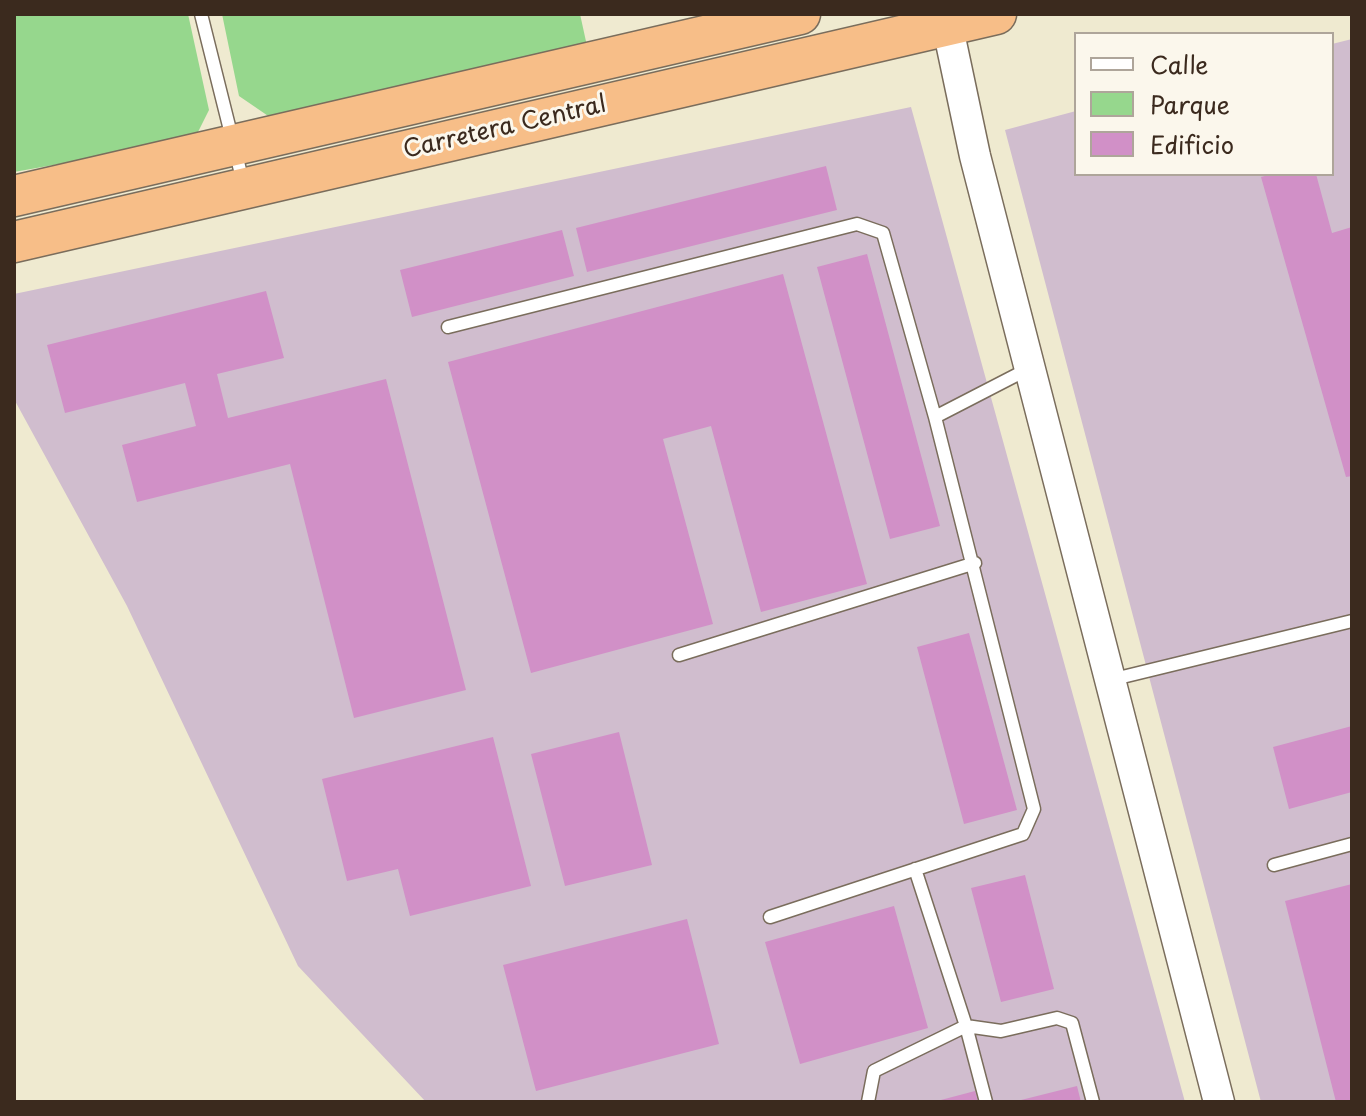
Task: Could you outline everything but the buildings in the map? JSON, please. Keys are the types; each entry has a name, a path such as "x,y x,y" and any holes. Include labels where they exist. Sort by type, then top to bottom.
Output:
{"highway":[{"name":"Carretera Central","path":"14,196 800,14"},
{"name":"Carretera Central","path":"14,242 946,20 996,14"}],"street":[{"path":"946,20 975,156 1219,1102"}],"lane":[{"path":"201,14 244,188"},
{"path":"448,327 857,224 883,233 975,563 991,643 1034,809 1023,834 770,917"},
{"path":"935,417 1030,368"},
{"path":"679,655 975,563"},
{"path":"1110,680 1352,621"},
{"path":"1274,865 1352,844"},
{"path":"915,869 966,1026 986,1102"},
{"path":"868,1102 874,1071 966,1026 1001,1031 1057,1018 1072,1023 1093,1102"}],"shaded area":[{"path":"1352,39 1352,1102 1261,1102 1005,130 1074,112 1074,176 1334,176 1334,44"},
{"path":"911,107 1185,1102 426,1102 298,966 127,606 14,399 14,294"}],"green space":[{"path":"14,14 188,14 209,110 194,140 14,172"},
{"path":"222,14 580,14 587,46 277,122 239,96"}]}
